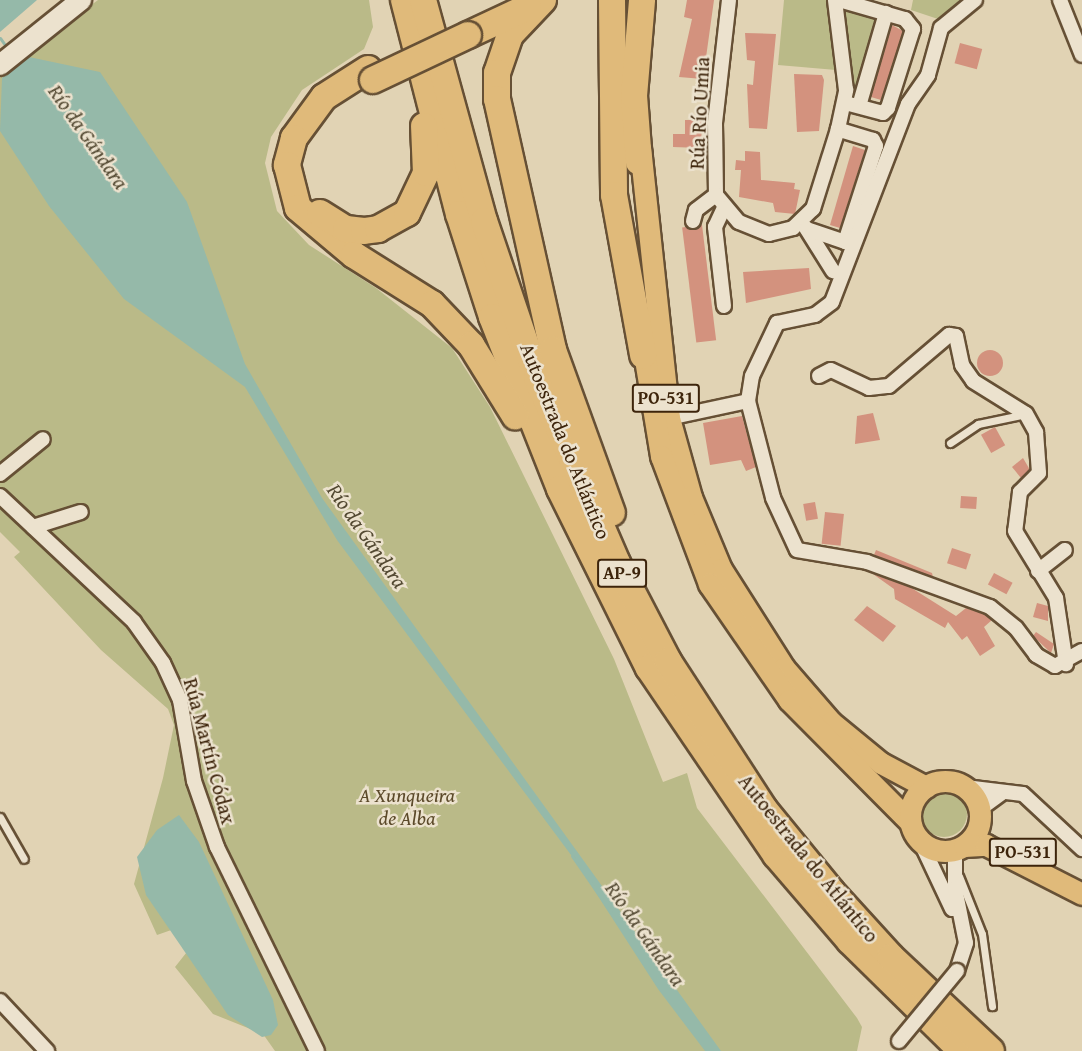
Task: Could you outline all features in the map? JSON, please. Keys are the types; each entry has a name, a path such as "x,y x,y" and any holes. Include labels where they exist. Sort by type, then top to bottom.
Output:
{"highway":[{"path":"371,74 327,112 304,143 302,167 308,195 324,217 346,229 378,229 397,221 419,195 426,173 421,109 395,0"},
{"name":"Autoestrada do Atlántico","path":"404,0 459,214 492,317 560,489 649,668 776,855 850,941 962,1051"},
{"name":"Autoestrada do Atlántico","path":"423,0 484,221 537,378 616,563 700,714 764,809 831,891 891,957 991,1051"},
{"path":"466,30 516,0"},
{"path":"542,0 466,30 324,97 294,138 287,165 298,208 354,255 432,304 471,345 504,394 622,635 649,668"},
{"path":"542,0 516,26 501,55 497,99 504,139 553,350 604,496 700,714"},
{"path":"612,0 614,195 643,355"},
{"path":"639,162 634,96 642,0"}],"main road":[{"name":"PO-531","path":"631,0 623,74 626,198 643,355 669,483 710,584 789,700 910,822 921,843 958,853 986,845 1082,894"},
{"name":"PO-531","path":"647,0 639,162 669,418 691,497 721,569 784,668 852,743 926,787"},
{"path":"0,64 81,2"},
{"path":"910,822 912,802 926,787 945,781 965,787"},
{"name":"PO-531","path":"965,787 990,832 1005,843 1082,883"},
{"name":"PO-531","path":"958,853 977,832 980,812"}],"street":[{"name":"Rúa Río Umia","path":"729,0 715,123 716,195 724,208 756,233 783,233 804,225"},
{"path":"804,225 817,199 845,103 837,0 905,19 913,28 888,108 883,113 845,103"},
{"path":"975,0 941,28 928,75 908,104 832,302 815,315 777,323 752,376 748,401 773,498 797,550 867,562 990,607 1045,662 1066,664 1082,651"},
{"path":"1060,0 1082,55"},
{"path":"859,106 886,13"},
{"path":"804,225 845,242 876,146 873,140 838,129"},
{"path":"693,220 701,205 716,195"},
{"path":"724,208 715,227 724,306"},
{"path":"804,225 832,271"},
{"path":"819,375 831,370 869,388 889,386 949,335 956,336 962,365 973,381 1026,414 1036,432 1039,473 1020,492 1015,531 1056,598 1066,664"},
{"path":"669,418 748,401"},
{"path":"0,474 43,440"},
{"name":"Rúa Martín Códax","path":"0,496 134,622 163,663 180,700 194,781 217,847 317,1051"},
{"path":"33,527 81,512"},
{"path":"1038,571 1065,550"},
{"path":"965,787 1019,792 1082,849"},
{"path":"980,812 996,795 1019,792"},
{"path":"921,843 966,943"},
{"path":"897,1046 957,971 966,943 958,853"},
{"path":"0,1001 47,1051"}],"lane":[{"path":"950,443 978,424 1026,414"},
{"path":"0,818 24,859"},
{"path":"958,853 982,934 992,1006"}],"green space":[{"name":"A Xunqueira de Alba","path":"98,0 369,0 373,27 364,49 302,90 271,137 265,163 277,211 309,245 376,288 452,348 490,407 614,659 663,782 687,773 697,808 857,1018 862,1027 857,1051 275,1051 263,1034 213,1014 175,967 194,943 177,928 157,935 134,884 163,778 174,725 168,709 101,650 14,557 20,552 0,532 0,74"},
{"path":"784,0 826,0 836,70 778,65"},
{"path":"913,0 967,0 941,20 911,10"},
{"path":"845,6 877,17 879,23 857,95 852,93"},
{"path":"944,791 953,792 960,798 966,805 966,823 960,830 953,836 944,837 935,836 928,830 922,823 921,814 922,805 928,798 935,792"}],"water":[{"path":"0,0 37,0 0,32"},
{"path":"29,57 100,72 187,202 245,364 322,498 721,1051 705,1051 658,989 574,859 337,540 245,387 124,299 49,206 0,131 2,78"},
{"path":"179,815 199,842 273,1000 278,1025 271,1035 262,1037 228,1015 146,895 137,857 157,830"}],"building":[{"path":"687,0 714,0 703,79 679,77 692,19 684,17"},
{"path":"892,25 903,31 881,100 871,97"},
{"path":"745,33 776,34 767,129 749,128 747,84 753,85 755,61 747,60"},
{"path":"960,43 982,49 977,69 955,63"},
{"path":"794,74 822,75 824,80 819,131 797,132"},
{"path":"685,120 702,120 701,148 673,147 673,134 685,134"},
{"path":"853,146 865,150 840,228 830,225"},
{"path":"745,151 760,152 761,180 795,183 794,189 800,190 795,214 775,212 773,203 739,197 741,170 735,170 736,160 745,161"},
{"path":"702,225 716,340 696,343 682,227"},
{"path":"809,268 811,289 746,303 743,272"},
{"path":"990,350 999,354 1003,363 999,372 990,376 981,372 977,363 981,354"},
{"path":"873,413 880,440 855,444 857,416"},
{"path":"742,416 756,467 746,471 741,460 710,465 703,423"},
{"path":"995,427 1005,445 991,453 981,435"},
{"path":"1023,458 1030,470 1021,478 1012,467"},
{"path":"961,496 977,497 976,509 960,508"},
{"path":"815,502 818,519 806,521 803,504"},
{"path":"825,512 844,514 841,546 822,544"},
{"path":"952,548 971,554 966,569 947,563"},
{"path":"876,550 932,573 933,577 874,555"},
{"path":"994,573 1013,583 1006,594 988,584"},
{"path":"873,574 910,587 956,616 966,608 986,615 992,620 984,627 995,646 980,656 967,636 962,640 948,622 945,628 895,599 894,589"},
{"path":"1037,603 1048,606 1048,621 1033,617"},
{"path":"867,606 896,626 883,642 854,620"},
{"path":"1036,632 1054,644 1051,653 1033,636"}],"waterway":[{"name":"Río da Gándara","path":"0,38 8,49"},
{"name":"Río da Gándara","path":"572,856 611,912"}]}
